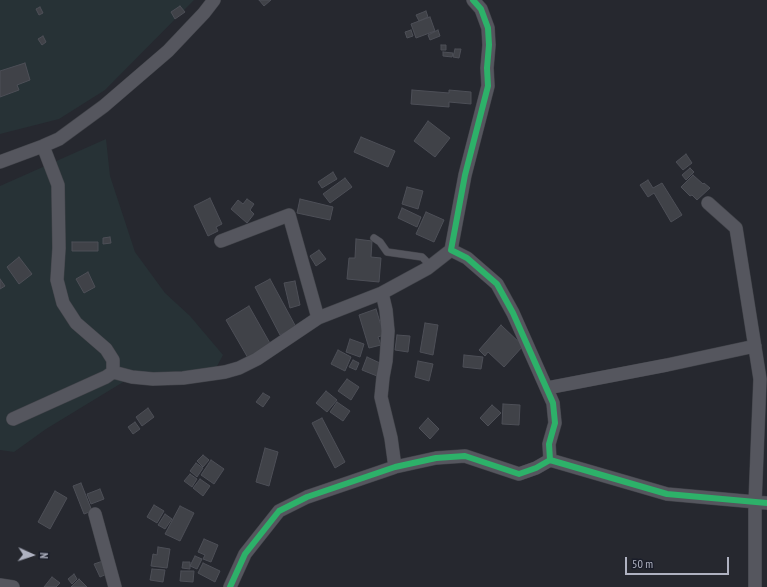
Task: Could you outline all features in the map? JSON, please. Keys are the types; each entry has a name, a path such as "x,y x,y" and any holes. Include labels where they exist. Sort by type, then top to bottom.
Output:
{"street":[{"path":"0,162 59,139 116,96 168,51 204,13 214,0"},
{"path":"113,372 132,378 153,379 183,378 225,372 239,368 257,359 318,318 382,293 428,268 451,250 465,175 488,86 488,28 481,9 473,0"},
{"path":"44,146 58,185 59,248 57,280 63,303 76,323 106,349 113,360 113,372"},
{"path":"708,203 736,228 755,346 763,382 761,503 755,587"},
{"path":"221,241 289,215 318,318"},
{"path":"451,250 467,258 497,284 513,313 553,403 555,423 549,444 550,460"},
{"path":"382,293 386,310 388,331 381,397 391,438 395,467"},
{"path":"547,388 667,365 755,346"},
{"path":"13,419 106,377 113,372"},
{"path":"230,587 245,554 279,511 307,497 395,467 436,458 465,456 519,474 536,468 550,460 667,494 761,503"},
{"path":"95,514 116,587"},
{"path":"0,584 13,587"}],"lane":[{"path":"374,238 380,242 387,252 422,257 426,261 428,268"}],"shaded area":[{"path":"0,0 194,0 105,90 59,119 0,134"},
{"path":"106,139 110,176 135,252 165,293 190,316 223,355 215,370 182,376 138,373 46,429 14,452 0,450 0,186"}],"building":[{"path":"259,0 271,0 264,6"},
{"path":"180,6 185,12 175,19 171,12"},
{"path":"40,7 43,13 39,15 36,9"},
{"path":"426,11 428,17 419,21 416,15"},
{"path":"430,17 435,31 416,38 411,24"},
{"path":"411,30 413,36 407,38 405,32"},
{"path":"438,30 440,36 430,40 428,35"},
{"path":"43,36 46,42 42,45 38,39"},
{"path":"441,45 446,45 446,50 441,50"},
{"path":"455,49 461,49 459,58 453,57"},
{"path":"443,52 453,53 452,57 443,56"},
{"path":"25,63 30,80 17,85 19,90 0,97 0,71"},
{"path":"412,90 449,93 449,90 471,92 471,104 449,102 449,107 411,104"},
{"path":"428,121 450,138 435,157 414,141"},
{"path":"361,137 395,151 388,167 354,152"},
{"path":"686,154 692,163 683,170 676,162"},
{"path":"690,168 694,172 686,180 682,175"},
{"path":"333,172 337,179 322,188 318,182"},
{"path":"693,175 710,188 697,200 692,195 690,196 681,187"},
{"path":"345,178 352,187 330,203 323,194"},
{"path":"648,180 653,188 662,183 682,215 671,222 654,193 648,197 640,185"},
{"path":"407,187 423,191 418,209 402,204"},
{"path":"210,198 222,224 216,227 218,231 208,236 194,206"},
{"path":"247,199 254,204 250,210 254,214 247,223 231,209 238,200 243,204"},
{"path":"300,199 333,207 330,220 297,213"},
{"path":"402,208 421,217 417,227 398,218"},
{"path":"426,212 444,220 434,242 416,234"},
{"path":"110,237 111,243 103,244 103,238"},
{"path":"356,239 372,241 371,257 381,258 379,282 347,279 349,258 355,258"},
{"path":"72,242 98,242 98,251 72,251"},
{"path":"319,250 326,259 316,266 310,256"},
{"path":"19,257 32,274 19,284 7,267"},
{"path":"88,272 95,287 84,293 76,279"},
{"path":"0,279 5,286 0,289"},
{"path":"270,279 296,327 280,335 255,287"},
{"path":"295,281 300,305 290,308 284,283"},
{"path":"249,306 271,345 248,358 226,320"},
{"path":"376,309 384,335 378,337 381,345 369,348 359,315"},
{"path":"425,323 438,325 433,355 420,352"},
{"path":"501,325 523,346 504,367 488,352 485,356 479,350"},
{"path":"397,335 410,336 408,352 395,350"},
{"path":"350,339 364,344 360,357 346,352"},
{"path":"338,350 351,357 345,371 331,364"},
{"path":"464,355 483,357 481,369 463,367"},
{"path":"367,357 382,364 377,376 362,370"},
{"path":"353,360 359,363 356,370 349,367"},
{"path":"418,361 433,364 429,381 415,377"},
{"path":"347,379 359,387 351,400 338,391"},
{"path":"326,391 337,400 327,412 316,403"},
{"path":"263,393 270,397 263,407 256,402"},
{"path":"337,402 350,411 343,421 330,412"},
{"path":"503,404 520,405 519,425 502,424"},
{"path":"492,405 501,413 488,426 480,418"},
{"path":"148,408 154,417 142,426 136,417"},
{"path":"322,418 345,462 335,468 312,423"},
{"path":"428,418 439,429 430,439 419,428"},
{"path":"135,422 140,429 133,434 128,427"},
{"path":"265,448 278,452 269,486 256,482"},
{"path":"203,455 209,460 203,467 197,461"},
{"path":"211,460 224,469 214,484 201,475"},
{"path":"196,463 203,468 197,477 190,471"},
{"path":"190,474 197,479 192,487 184,481"},
{"path":"200,479 210,486 203,496 193,488"},
{"path":"81,483 92,511 84,514 73,486"},
{"path":"100,489 104,499 91,504 87,494"},
{"path":"55,491 67,498 50,529 38,522"},
{"path":"154,505 164,511 157,523 147,517"},
{"path":"180,506 194,513 180,541 165,534"},
{"path":"165,514 172,519 165,529 158,525"},
{"path":"204,539 218,545 211,562 203,559 205,555 198,552"},
{"path":"158,547 170,549 167,568 151,566 153,554 157,555"},
{"path":"195,556 202,559 197,569 190,566"},
{"path":"103,561 109,573 100,577 94,564"},
{"path":"183,562 190,562 190,569 182,568"},
{"path":"203,563 220,571 215,582 198,573"},
{"path":"152,569 165,570 163,582 150,580"},
{"path":"181,571 194,571 193,582 180,581"},
{"path":"74,574 77,579 72,584 68,579"},
{"path":"52,577 60,583 56,587 44,587"},
{"path":"79,579 87,587 71,587"}],"cycle path":[{"path":"473,0 481,9 488,28 488,86 465,175 451,250 467,258 497,284 513,313 553,403 555,423 549,444 550,460"},
{"path":"230,587 245,554 279,511 307,497 395,467 436,458 465,456 519,474 536,468 550,460 667,494 767,503"}]}
